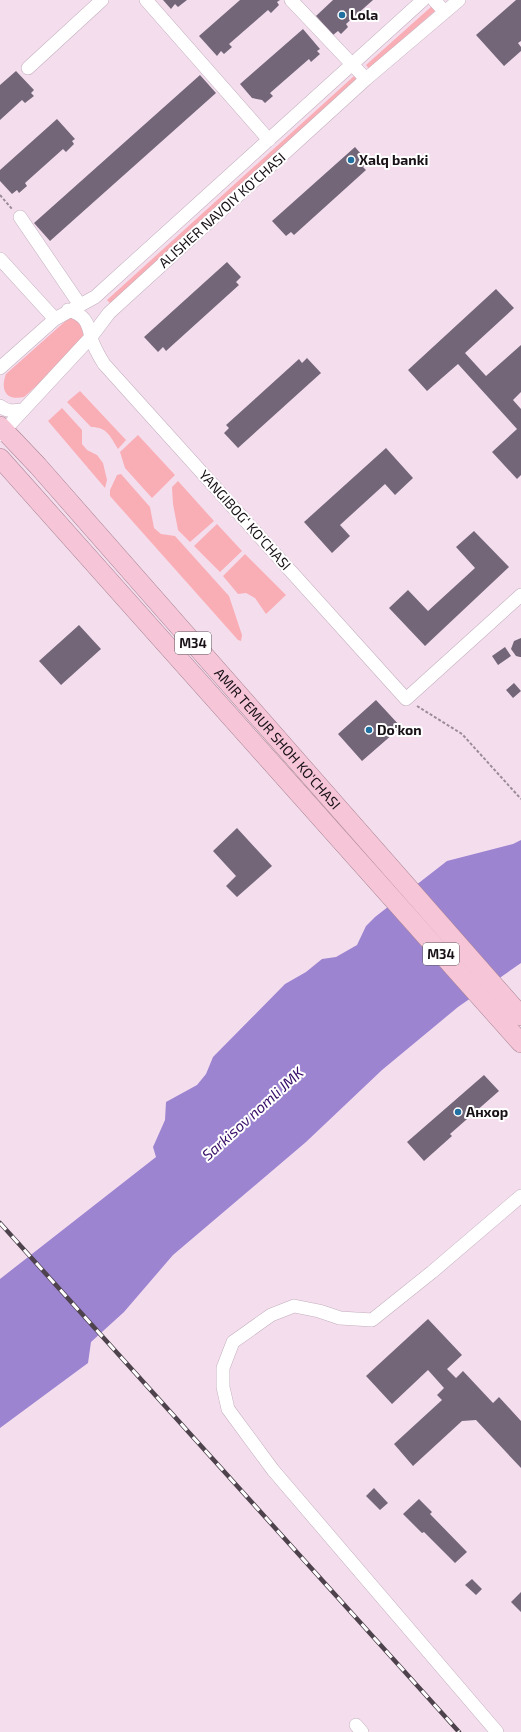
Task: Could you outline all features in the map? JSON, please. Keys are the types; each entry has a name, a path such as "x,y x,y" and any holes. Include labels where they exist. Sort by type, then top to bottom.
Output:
{"highway":[{"name":"AMIR TEMUR SHOH KO'CHASI","path":"1,430 43,472 521,1016"},
{"name":"AMIR TEMUR SHOH KO'CHASI","path":"0,458 516,1039"}],"street":[{"path":"28,68 102,0"},
{"path":"146,0 269,140"},
{"path":"291,0 351,65 366,79"},
{"name":"ALISHER NAVOIY KO'CHASI","path":"0,368 54,319 95,297 423,0"},
{"path":"434,0 445,12"},
{"name":"ALISHER NAVOIY KO'CHASI","path":"1,430 91,337 109,313 366,79 459,0"},
{"path":"20,217 74,308"},
{"path":"0,260 54,319"},
{"name":"YANGIBOG‘ KO'CHASI","path":"74,308 90,328 91,337 96,351 104,364 406,699"},
{"path":"0,406 4,410 22,410"},
{"path":"406,699 521,595"},
{"path":"498,1732 261,1454 228,1409 223,1387 223,1368 233,1342 271,1315 294,1306 319,1311 340,1318 372,1320 432,1272 521,1196"}],"path":[{"path":"0,195 20,217"},
{"path":"406,699 462,734 521,799"}],"shaded area":[{"path":"432,6 436,10 369,69 366,65"},
{"path":"354,76 357,80 111,304 107,300"},
{"path":"82,315 90,338 24,397 18,398 9,396 4,389 6,374 70,317"},
{"path":"80,391 126,440 118,449 108,433 96,427 91,427 67,402"},
{"path":"62,408 82,430 82,444 87,450 97,455 103,463 107,480 105,488 48,421"},
{"path":"138,435 175,475 152,498 125,468 120,452"},
{"path":"121,474 150,507 154,528 161,534 175,536 229,596 242,635 241,641 238,640 110,496 110,490 117,475"},
{"path":"178,481 214,521 190,542 178,530 173,504 172,487"},
{"path":"217,524 242,551 220,572 194,546"},
{"path":"245,554 286,595 266,614 255,598 246,593 238,594 223,576"}],"water":[{"name":"Sarkisov nomli JMK","path":"521,840 521,963 458,1007 382,1070 306,1142 173,1255 124,1312 91,1342 88,1363 0,1428 0,1279 156,1157 153,1147 165,1120 166,1102 197,1085 206,1074 213,1057 285,984 306,972 322,959 336,957 357,945 366,926 375,917 447,861 513,844"}],"building":[{"path":"163,0 187,0 178,7 175,4 171,9"},
{"path":"240,0 280,0 277,2 279,5 271,13 268,10 229,44 232,47 224,54 221,51 217,56 199,36"},
{"path":"333,0 373,0 346,24 348,27 341,34 338,31 333,35 316,16"},
{"path":"516,0 521,0 521,41 518,43 521,47 521,51 504,66 476,35"},
{"path":"303,29 320,49 317,51 320,54 311,62 309,59 270,93 273,96 265,103 262,100 252,98 240,84"},
{"path":"16,71 34,90 31,93 34,96 25,103 22,100 0,120 0,85"},
{"path":"200,75 216,93 50,241 34,223"},
{"path":"57,119 75,139 72,141 74,144 66,152 63,149 25,183 27,186 19,193 17,190 12,194 0,181 0,170"},
{"path":"355,147 368,162 363,167 366,170 294,235 291,232 286,236 272,221"},
{"path":"227,262 241,277 236,282 239,285 166,351 163,347 158,352 144,337"},
{"path":"496,289 514,308 465,353 486,376 521,345 521,392 513,400 521,409 521,475 517,479 492,452 517,429 458,364 427,391 408,370"},
{"path":"307,358 321,373 238,448 224,433 229,428 226,425 299,359 302,363"},
{"path":"386,448 413,478 395,495 385,484 340,525 350,536 332,553 304,522"},
{"path":"474,531 509,567 425,646 389,608 408,590 428,611 475,568 456,547"},
{"path":"79,625 101,649 61,685 39,661"},
{"path":"521,638 520,657 516,656 511,649 514,641"},
{"path":"505,647 511,656 498,665 492,656"},
{"path":"514,683 521,691 513,698 506,690"},
{"name":"Do'kon","path":"376,700 401,727 362,761 338,734"},
{"path":"237,828 272,866 237,897 226,886 236,876 213,851"},
{"name":"Анхор","path":"484,1075 499,1091 450,1134 452,1136 424,1161 407,1142"},
{"path":"428,1319 462,1355 447,1369 456,1378 463,1371 493,1403 499,1397 521,1421 521,1468 476,1420 462,1421 413,1466 394,1444 442,1400 437,1395 444,1388 428,1370 392,1404 366,1376"},
{"path":"374,1488 388,1503 380,1510 366,1496"},
{"path":"419,1499 432,1512 430,1514 467,1552 455,1563 424,1532 422,1533 403,1514"},
{"path":"472,1579 482,1589 476,1595 465,1585"},
{"path":"521,1592 521,1612 511,1602"}],"railway":[{"path":"0,1223 459,1732"}],"place":[{"name":"Lola","path":"342,15"},
{"name":"Xalq banki","path":"351,160"},
{"name":"Do'kon","path":"369,730"},
{"name":"Анхор","path":"458,1112"}]}
